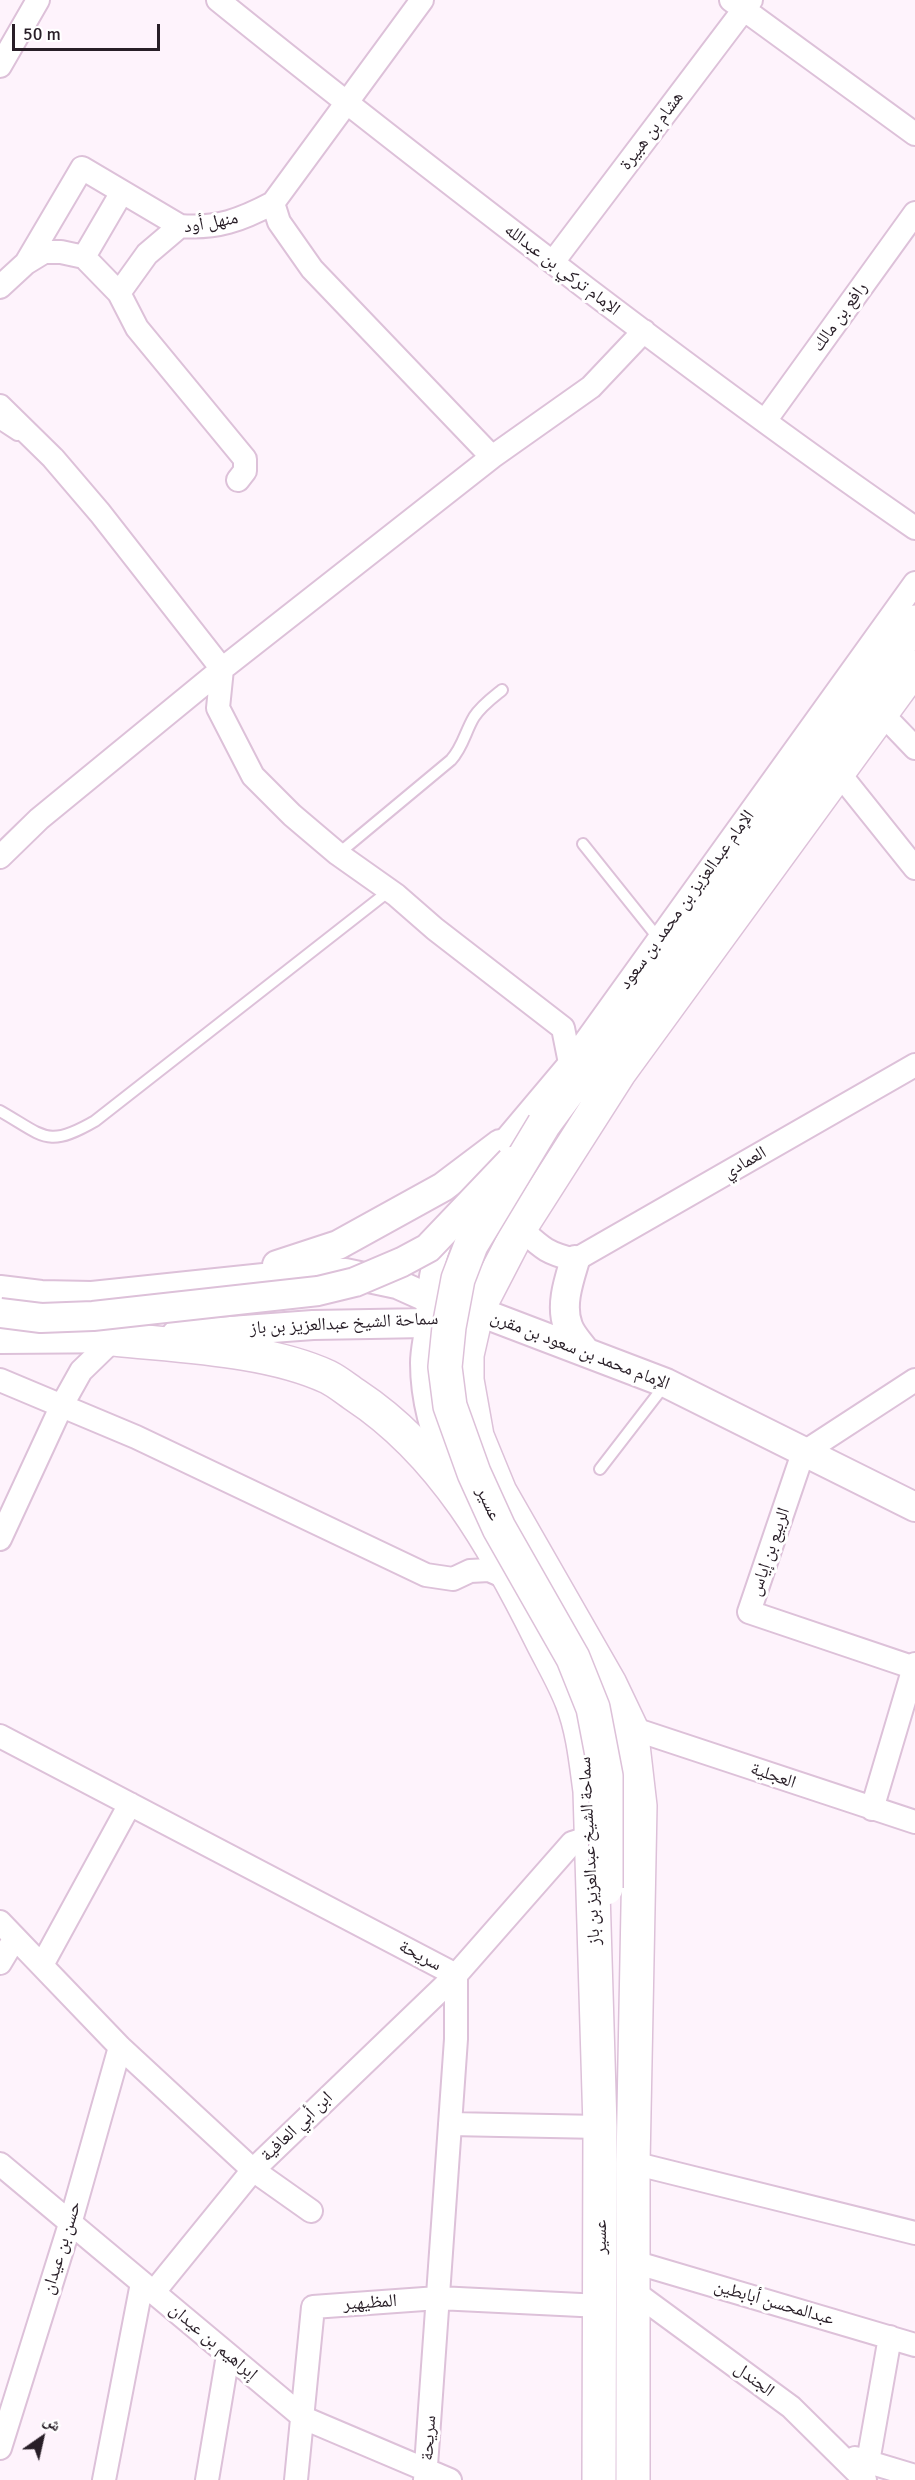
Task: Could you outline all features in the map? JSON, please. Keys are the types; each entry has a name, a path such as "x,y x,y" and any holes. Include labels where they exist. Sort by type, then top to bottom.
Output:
{"main road":[{"name":"الإمام عبدالعزيز بن محمد بن سعود","path":"544,1124 915,622"},
{"path":"633,2480 633,2163 640,1806 631,1728 610,1684 500,1492 477,1436 467,1371 467,1355 477,1311 520,1227 619,1073 915,667"},
{"name":"عسير","path":"544,1124 471,1245 458,1279 449,1327 445,1367 450,1407 474,1473 499,1528 573,1658 594,1708 606,1776 606,1888 596,1994 600,2127 601,2306 598,2480"},
{"name":"سماحة الشيخ عبدالعزيز بن باز","path":"426,1310 477,1311"},
{"name":"سماحة الشيخ عبدالعزيز بن باز","path":"114,1339 231,1351 277,1360 328,1377 382,1413 438,1469 466,1507 512,1580 573,1703 584,1746 590,1791 596,1994"}],"street":[{"path":"0,66 38,0"},
{"name":"الإمام تركي بن عبدالله","path":"218,0 345,103 644,331 915,528"},
{"name":"منهل أود","path":"119,294 147,254 180,226 201,227 240,220 273,202 422,0"},
{"path":"742,3 915,134"},
{"name":"هشام بن هبيرة","path":"553,262 742,3"},
{"path":"26,263 82,168 180,226"},
{"path":"84,257 122,192"},
{"path":"273,202 279,222 312,269 492,457"},
{"name":"رافع بن مالك","path":"765,421 915,213"},
{"path":"0,287 26,263 44,252 61,252 84,257 119,294 137,328 245,459 245,471 238,480"},
{"path":"0,857 39,819 222,669 492,457 591,387 644,331"},
{"path":"0,406 53,458 100,513 222,669 218,708 253,776 292,815 338,854 389,891 563,1028 570,1063"},
{"name":"الإمام عبدالعزيز بن محمد بن سعود","path":"454,1214 500,1144 570,1063 915,583"},
{"path":"903,709 915,748"},
{"path":"584,1350 568,1326 566,1289 575,1260 551,1254 520,1227 846,782 903,709"},
{"path":"846,782 915,868"},
{"name":"العمادي","path":"575,1260 915,1065"},
{"path":"0,1313 41,1318 93,1316 318,1291 355,1282 428,1248 482,1194 544,1124"},
{"path":"224,1281 338,1245 443,1187 500,1144"},
{"name":"عسير","path":"454,1214 437,1247 426,1310 422,1360 423,1390 442,1458 466,1507"},
{"path":"0,1290 41,1295 92,1296 321,1272 345,1273 397,1284 426,1310"},
{"name":"سماحة الشيخ عبدالعزيز بن باز","path":"0,1339 114,1339 313,1325 426,1310"},
{"name":"الإمام محمد بن سعود بن مقرن","path":"477,1311 666,1383 915,1507"},
{"path":"0,1539 62,1405 81,1371 114,1339"},
{"path":"0,1380 136,1437 426,1575 453,1579 470,1571 489,1570 512,1580"},
{"path":"803,1453 914,1382"},
{"name":"الربيع بن إياس","path":"803,1453 749,1612 915,1667"},
{"path":"872,1809 915,1667"},
{"name":"العجلية","path":"631,1728 915,1822"},
{"name":"سريحة","path":"0,1736 456,1975 456,2039 426,2475"},
{"path":"42,1965 130,1804"},
{"name":"ابن أبي العافية","path":"104,2480 148,2288 253,2170 456,1975 572,1843 591,1837"},
{"path":"8,1930 120,2047 253,2170 311,2211"},
{"path":"0,1963 8,1930"},
{"name":"حسن بن عيدان","path":"0,2448 70,2224 120,2047"},
{"path":"450,2124 600,2127"},
{"path":"633,2163 915,2233"},
{"name":"إبراهيم بن عيدان","path":"0,2164 304,2418 426,2475 450,2480"},
{"name":"عبدالمحسن أبابطين","path":"634,2276 915,2344"},
{"name":"الجندل","path":"634,2276 791,2407 840,2453 867,2471"},
{"name":"المظيهير","path":"296,2480 304,2418 313,2307 438,2298 601,2306"},
{"path":"890,2337 867,2471 915,2476"},
{"path":"207,2480 228,2355"}],"lane":[{"path":"0,424 53,458"},
{"path":"338,854 447,764 460,750 474,717 502,690"},
{"path":"583,844 658,939"},
{"path":"0,1111 42,1135 58,1138 71,1135 95,1121 389,891"},
{"path":"600,1469 666,1383"}]}
